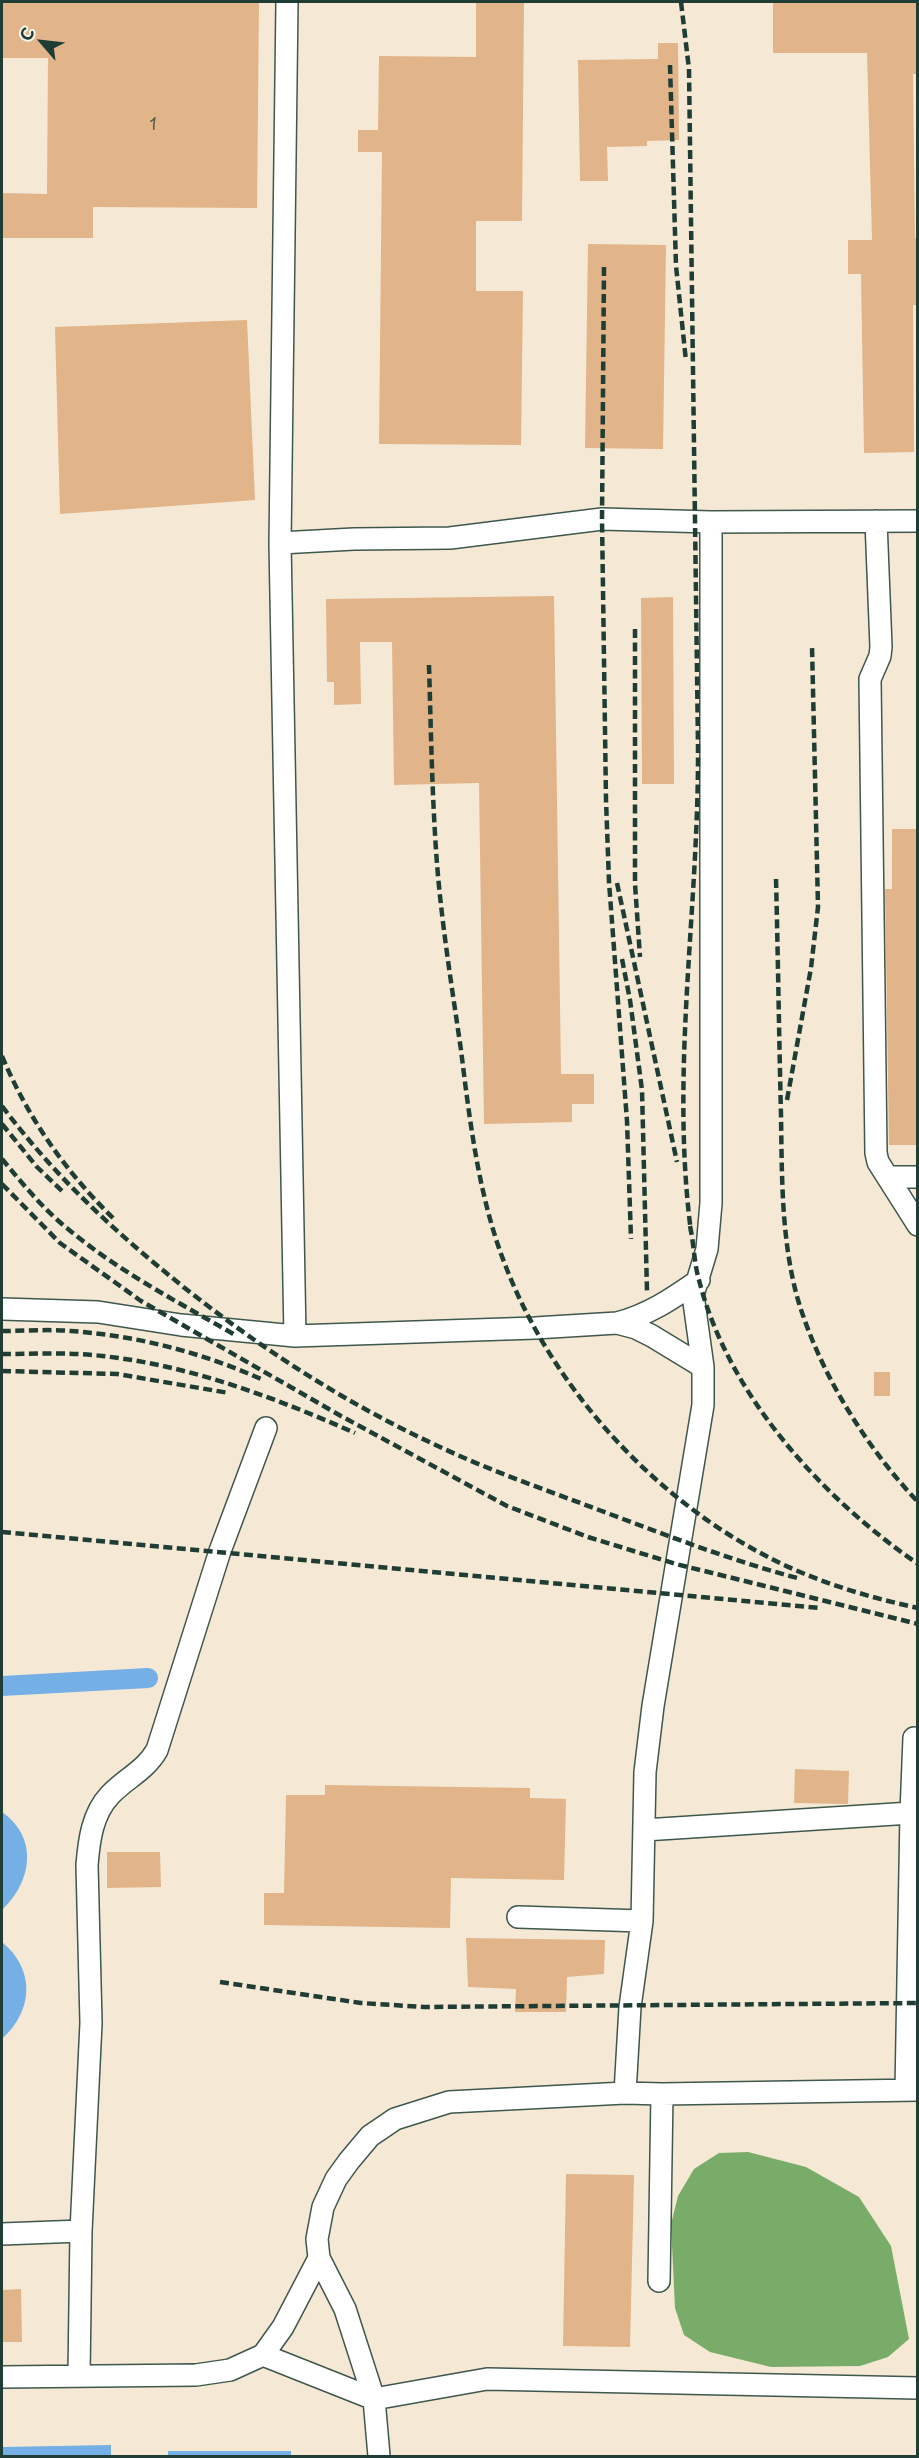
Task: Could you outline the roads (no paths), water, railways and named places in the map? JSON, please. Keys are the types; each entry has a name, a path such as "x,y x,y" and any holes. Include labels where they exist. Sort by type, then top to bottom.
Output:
{"lane":[{"path":"287,2 280,543 295,1336"},
{"path":"280,543 354,539 450,538 602,519 711,522 918,521"},
{"path":"876,521 880,656 870,680 876,1153 878,1162 890,1177 918,1225"},
{"path":"626,2093 630,2007 642,1921 645,1772 653,1706 703,1405 703,1367 693,1295 706,1249 711,1203 711,522"},
{"path":"890,1177 918,1177"},
{"path":"2,1309 98,1312 181,1325 295,1336 534,1328 617,1323 638,1317 657,1308 699,1280"},
{"path":"617,1323 636,1328 652,1336 703,1367"},
{"path":"79,2376 81,2232 91,2023 87,1865 92,1829 109,1796 143,1770 158,1750 220,1551 266,1428"},
{"path":"379,2457 374,2398 345,2309 319,2258 317,2239 323,2207 336,2179 370,2136 395,2119 449,2102 626,2093 912,2090 911,1813 914,1738 918,1738"},
{"path":"644,1830 911,1813"},
{"path":"518,1917 642,1921"},
{"path":"659,2281 662,2094"},
{"path":"2,2234 81,2232"},
{"path":"2,2377 196,2375 230,2370 263,2355 283,2327 319,2258"},
{"path":"263,2355 374,2398 487,2379 918,2388"}],"water":[{"path":"2,1812 22,1834 27,1860 20,1887 2,1910"},
{"path":"2,1942 21,1965 26,1991 25,2003 20,2016 2,2039"},
{"path":"111,2445 111,2456 2,2456 2,2447"},
{"path":"168,2451 291,2451 291,2456 168,2456"}],"waterway":[{"path":"2,1686 148,1678"}],"railway":[{"path":"681,2 689,69 698,746 683,1111 685,1172 691,1232"},
{"path":"670,65 676,266 686,361"},
{"path":"604,267 602,519 606,800 609,882 627,1121 631,1239"},
{"path":"635,629 635,884 640,957"},
{"path":"787,1100 811,968 818,907 812,646"},
{"path":"429,665 439,887 472,1133 489,1215 506,1267 526,1312 551,1355 579,1396 647,1471 685,1504 726,1533 786,1566 841,1587 918,1608"},
{"path":"776,879 782,1185 785,1231 792,1277 807,1327 846,1407 880,1457 918,1502"},
{"path":"617,883 677,1162"},
{"path":"622,959 642,1090 647,1291"},
{"path":"2,1056 12,1079 49,1143 79,1182 113,1218"},
{"path":"2,1106 65,1181 135,1247 246,1334 340,1395 459,1456 499,1472 699,1547 801,1579"},
{"path":"2,1124 37,1167 64,1193"},
{"path":"2,1159 50,1213 87,1244 149,1285 235,1335"},
{"path":"2,1184 60,1243 141,1301 341,1416 507,1506 588,1537 676,1564 918,1624"},
{"path":"690,1226 697,1274 713,1323 732,1364 756,1403 783,1440 847,1508 882,1538 918,1564"},
{"path":"2,1331 71,1331 144,1341 192,1353 261,1379"},
{"path":"2,1354 90,1355 135,1360 167,1367 232,1385 294,1407 355,1433"},
{"path":"2,1371 117,1374 229,1393"},
{"path":"2,1532 820,1608"},
{"path":"220,1982 361,2003 424,2007 918,2003"}]}
